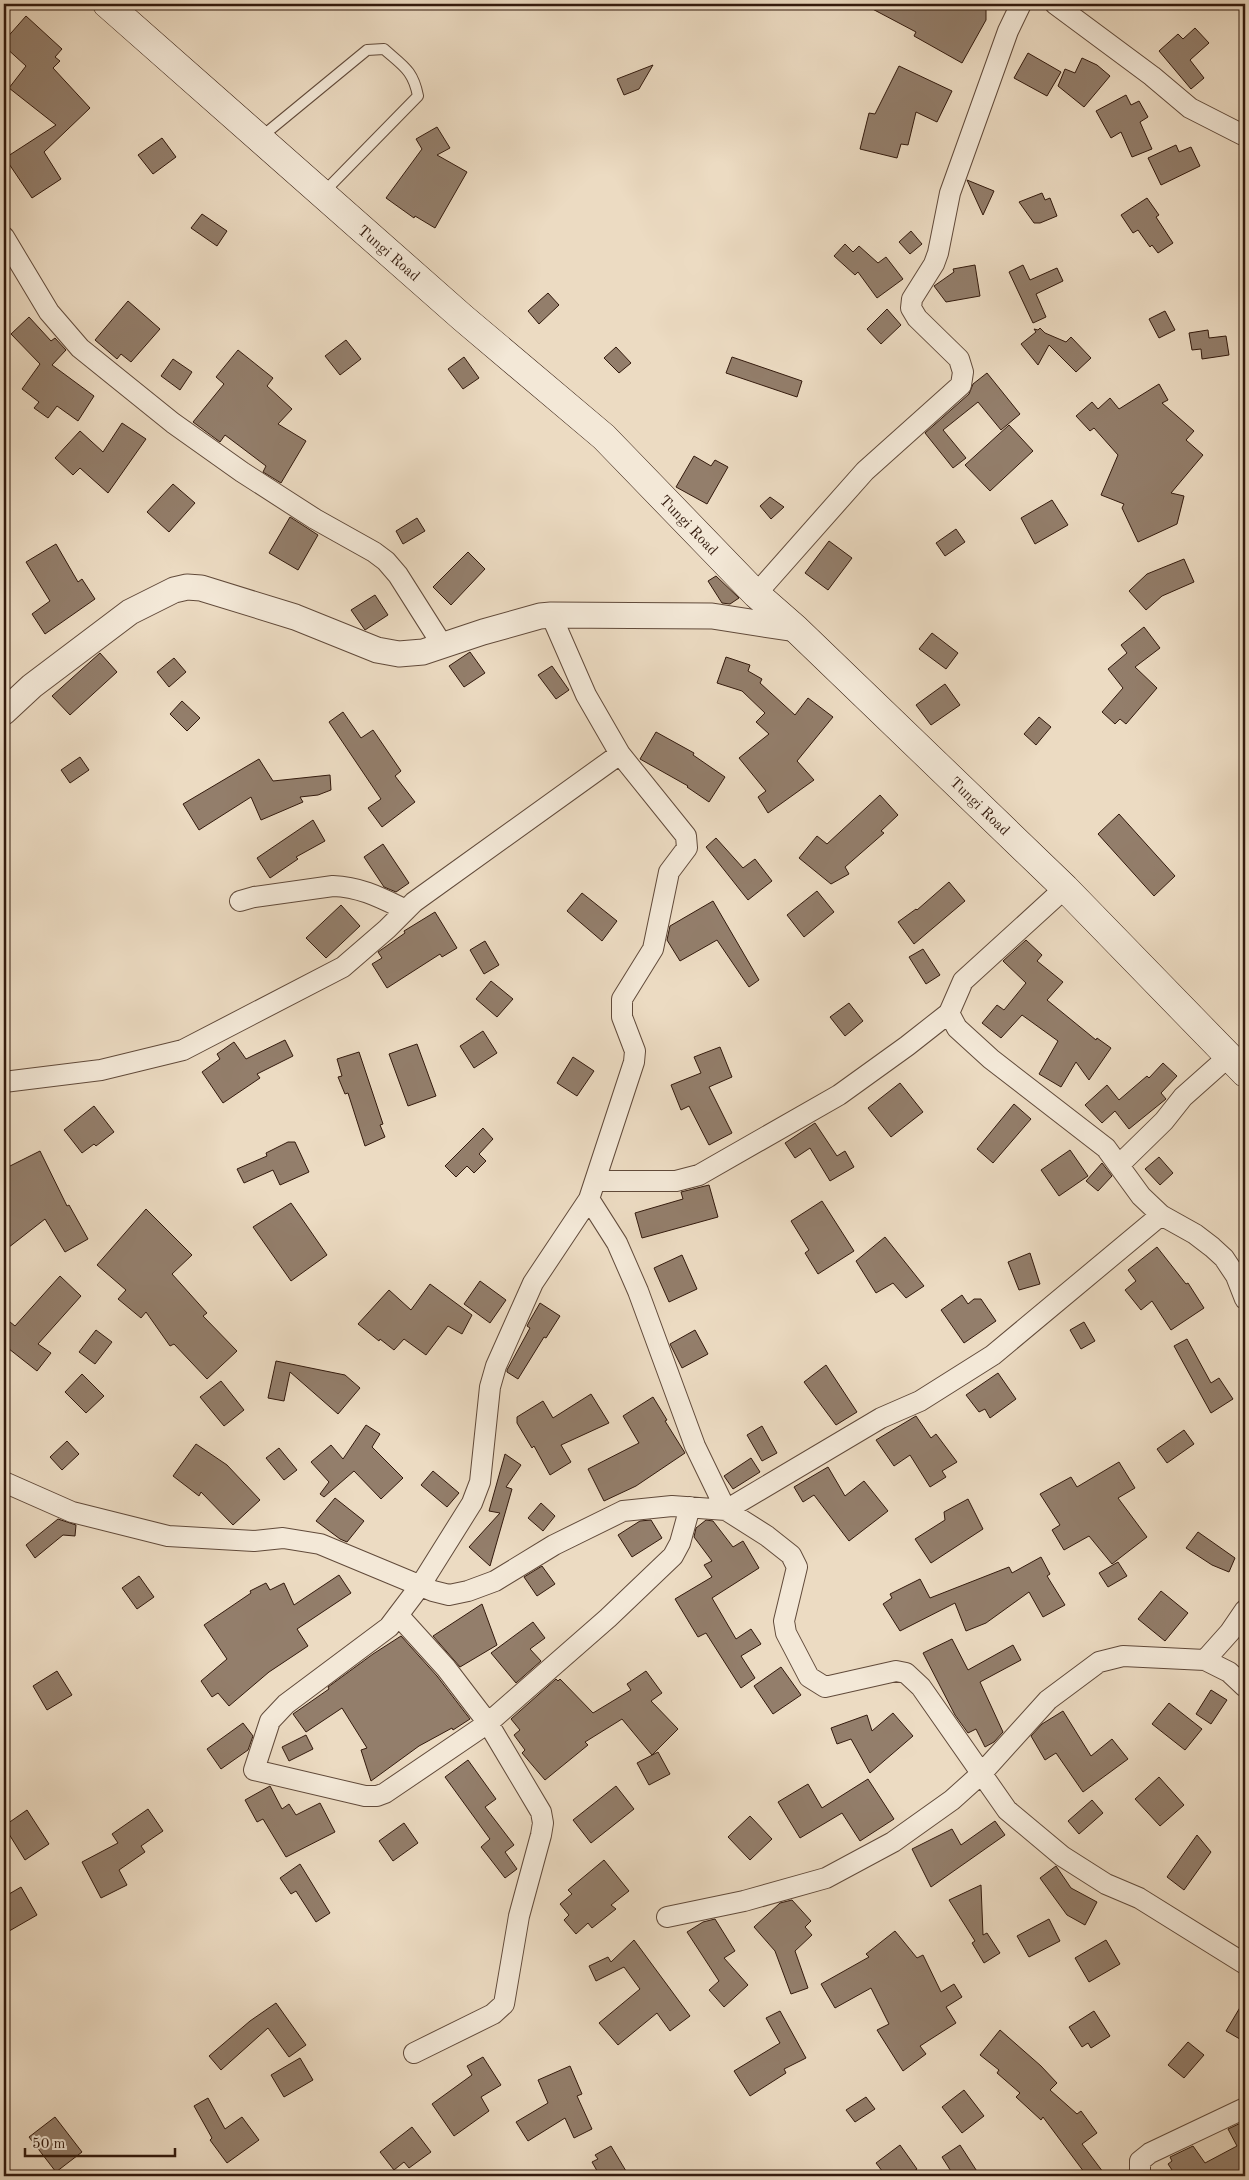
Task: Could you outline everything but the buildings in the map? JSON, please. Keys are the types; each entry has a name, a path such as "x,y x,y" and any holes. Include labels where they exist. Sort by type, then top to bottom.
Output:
{"main road":[{"name":"Tungi Road","path":"106,4 464,318 604,437 756,594 796,629 1065,888 1237,1065"}],"street":[{"path":"756,594 866,471 962,385 962,372 959,360 917,318 911,308 912,299 934,264 938,253 948,199 1008,30 1021,4"},
{"path":"1055,4 1152,76 1190,108 1245,136"},
{"path":"4,237 49,312 80,348 173,423 242,472 315,519 374,552 398,575 443,646"},
{"path":"4,712 32,686 130,612 174,590 187,587 200,588 295,618 377,650 399,654 423,652 540,616 551,615 712,616 796,629"},
{"path":"551,615 586,695 620,754 686,836 688,841 687,848 670,872 653,949 622,999 622,1018 635,1051 634,1062 592,1190 533,1283 496,1366 490,1387 484,1452 476,1493 420,1586 381,1634 286,1704 276,1714 266,1728 254,1770 355,1794 377,1796 488,1723 608,1618 674,1556 680,1543 690,1507"},
{"path":"4,1082 101,1070 183,1050 343,967 388,929 414,902 620,754"},
{"path":"240,901 264,895 343,886 358,888 372,893 406,910"},
{"path":"592,1190 676,1181 699,1175 839,1095 949,1013 963,981 1065,888"},
{"path":"949,1013 957,1028 991,1059 1106,1148 1141,1196 1161,1215 1195,1234 1224,1258 1236,1276 1245,1299"},
{"path":"1119,1165 1164,1121 1183,1097 1237,1065"},
{"path":"592,1190 618,1243 638,1291 695,1446 726,1510"},
{"path":"726,1510 882,1418 920,1401 993,1355 1161,1215"},
{"path":"4,1482 72,1512 168,1536 254,1541 283,1538 320,1544 420,1586 449,1595 468,1591 495,1581 554,1545 623,1511 672,1506 726,1510 767,1536 795,1561 797,1567 784,1621 788,1640 809,1678 825,1687 896,1671 906,1673 921,1687 1006,1810 1062,1856 1106,1884 1139,1898 1245,1964"},
{"path":"1205,1660 1230,1632 1245,1610"},
{"path":"398,1615 446,1668 488,1723 536,1801 543,1823 519,1916 504,2004 493,2014 414,2053"},
{"path":"667,1917 744,1901 826,1878 893,1842 952,1800 982,1774 1036,1712 1062,1689 1100,1662 1123,1656 1205,1660 1229,1672 1245,1687"},
{"path":"1140,2176 1140,2160 1150,2153 1245,2108"}],"lane":[{"path":"259,139 367,50 384,49 403,65 415,78 418,96 322,194"}]}
